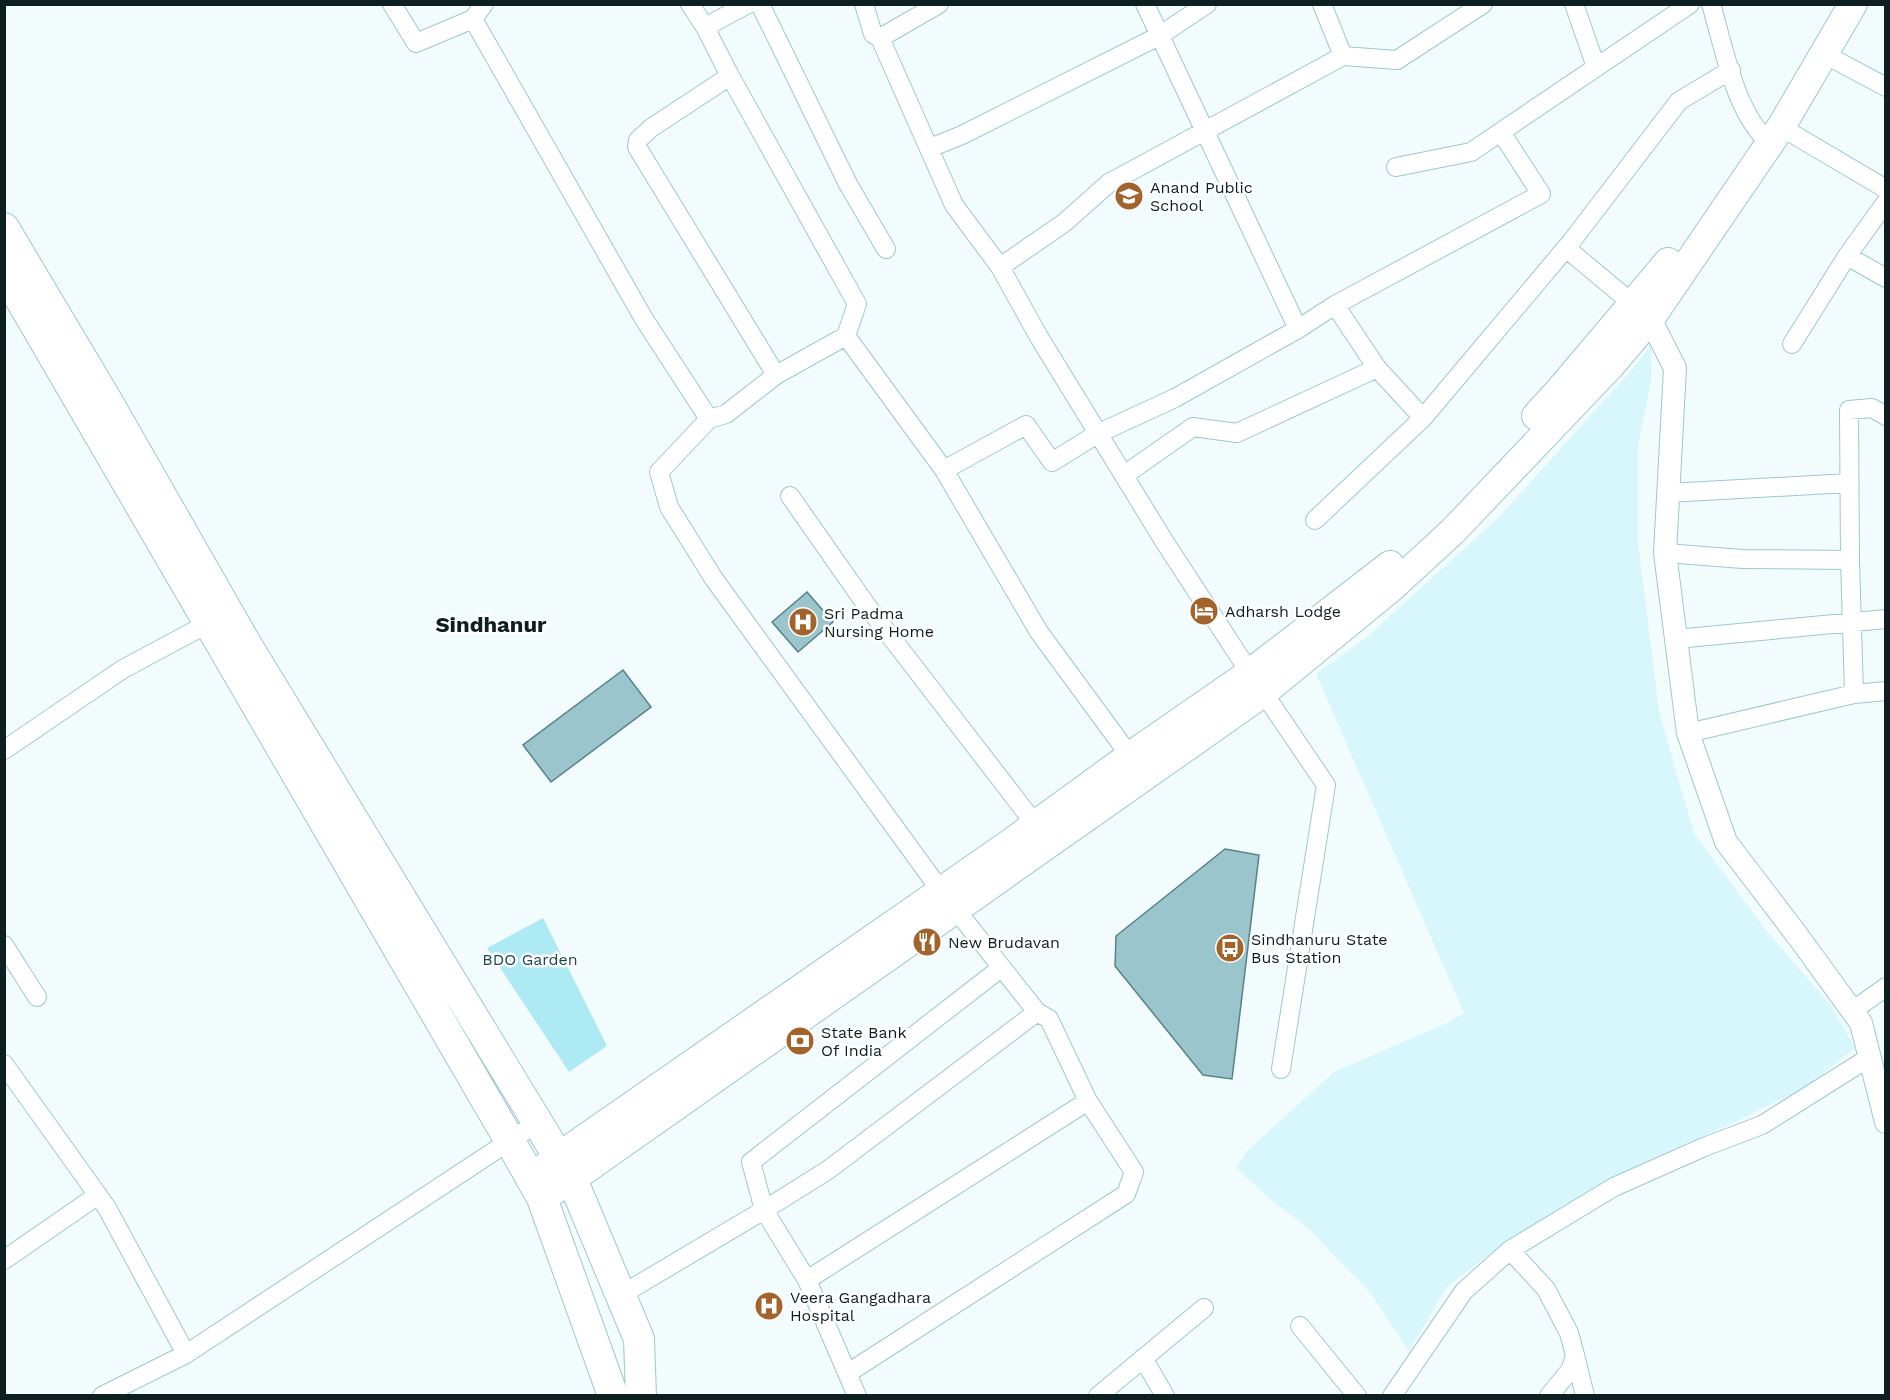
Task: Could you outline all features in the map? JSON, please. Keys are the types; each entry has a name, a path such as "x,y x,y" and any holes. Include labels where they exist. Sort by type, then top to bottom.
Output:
{"highway":[{"path":"4,228 106,399 245,642 565,1168 639,1338 641,1395"},
{"path":"4,271 510,1141 536,1189 618,1394"}],"main road":[{"path":"1769,134 1832,4"},
{"path":"536,1189 1391,588 1453,531 1611,365 1641,312 1769,134 1824,54 1853,4"},
{"path":"948,900 1035,824 1130,756 1256,683"}],"street":[{"path":"392,4 416,44 473,20 484,4"},
{"path":"690,4 705,27 857,304 846,336 776,375 726,414 709,419 659,472 669,507 714,579 948,900 1037,1012 1049,1020 1088,1101 1134,1172 1126,1194 848,1373"},
{"path":"705,27 748,4"},
{"path":"760,4 848,184 886,249"},
{"path":"864,4 873,34 880,38 954,205 1000,267 1097,434 1256,683 1326,785 1281,1069"},
{"path":"880,38 939,4"},
{"path":"1144,4 1298,329"},
{"path":"930,148 962,135 1159,36 1207,4"},
{"path":"1322,4 1343,56"},
{"path":"1000,267 1064,224 1108,183 1343,56 1397,60 1483,4"},
{"path":"1574,4 1596,67"},
{"path":"1396,167 1471,152 1690,4"},
{"path":"1711,4 1740,101 1769,134 1886,189"},
{"path":"473,20 644,319 709,419"},
{"path":"1824,54 1886,87"},
{"path":"1315,520 1423,418 1566,248 1679,101 1731,70"},
{"path":"730,76 651,128 638,140 637,147 776,375"},
{"path":"944,470 1026,425 1052,462 1097,434 1175,398 1298,329 1335,305 1541,194 1501,132"},
{"path":"1792,344 1847,256 1886,202"},
{"path":"1566,248 1641,312 1675,368 1665,553 1688,733 1726,842 1797,934 1861,1023 1886,1122"},
{"path":"1847,256 1886,278"},
{"path":"1335,305 1377,368 1423,418"},
{"path":"846,336 944,470 1039,632 1130,756"},
{"path":"1124,473 1193,427 1237,433 1377,368"},
{"path":"1854,694 1849,410 1872,408 1886,416"},
{"path":"1668,493 1849,483"},
{"path":"790,496 867,606 1035,824"},
{"path":"1665,553 1743,559 1850,560"},
{"path":"1676,639 1886,619"},
{"path":"4,750 123,669 209,623"},
{"path":"1688,733 1854,694 1886,691"},
{"path":"4,945 37,997"},
{"path":"857,1395 807,1280 764,1210 751,1162 1001,968"},
{"path":"1852,1011 1886,987"},
{"path":"621,1295 828,1170 1037,1012"},
{"path":"1392,1395 1464,1291 1510,1250 1614,1187 1704,1147 1762,1125 1870,1056"},
{"path":"4,1064 107,1208 186,1354"},
{"path":"807,1280 1088,1101"},
{"path":"102,1395 131,1389 537,1123"},
{"path":"4,1260 98,1196"},
{"path":"1510,1250 1546,1289 1569,1333 1585,1395"},
{"path":"1098,1395 1204,1308"},
{"path":"1300,1326 1357,1395"},
{"path":"1549,1395 1571,1369 1575,1355"},
{"path":"1143,1358 1165,1395"}],"shaded area":[{"path":"1652,343 1651,381 1638,447 1638,543 1659,711 1681,789 1694,833 1765,929 1832,1007 1855,1048 1805,1088 1638,1165 1555,1210 1487,1256 1447,1287 1409,1351 1372,1295 1310,1230 1269,1198 1236,1168 1247,1151 1334,1072 1447,1023 1464,1013 1316,674 1367,637 1499,517 1632,370"}],"green space":[{"name":"BDO Garden","path":"543,918 607,1046 569,1072 487,948"}],"building":[{"path":"807,592 833,622 798,652 772,622"},
{"path":"623,670 651,707 551,782 523,745"},
{"path":"1225,849 1259,855 1232,1079 1203,1075 1115,966 1116,936"}],"place":[{"name":"Anand Public School","path":"1129,196"},
{"name":"Adharsh Lodge","path":"1204,611"},
{"name":"Sri Padma Nursing Home","path":"803,622"},
{"name":"New Brudavan","path":"927,942"},
{"name":"Sindhanuru State Bus Station","path":"1230,948"},
{"name":"State Bank Of India","path":"800,1041"},
{"name":"Veera Gangadhara Hospital","path":"769,1306"}],"district":[{"name":"Sindhanur","path":"491,624"}]}
